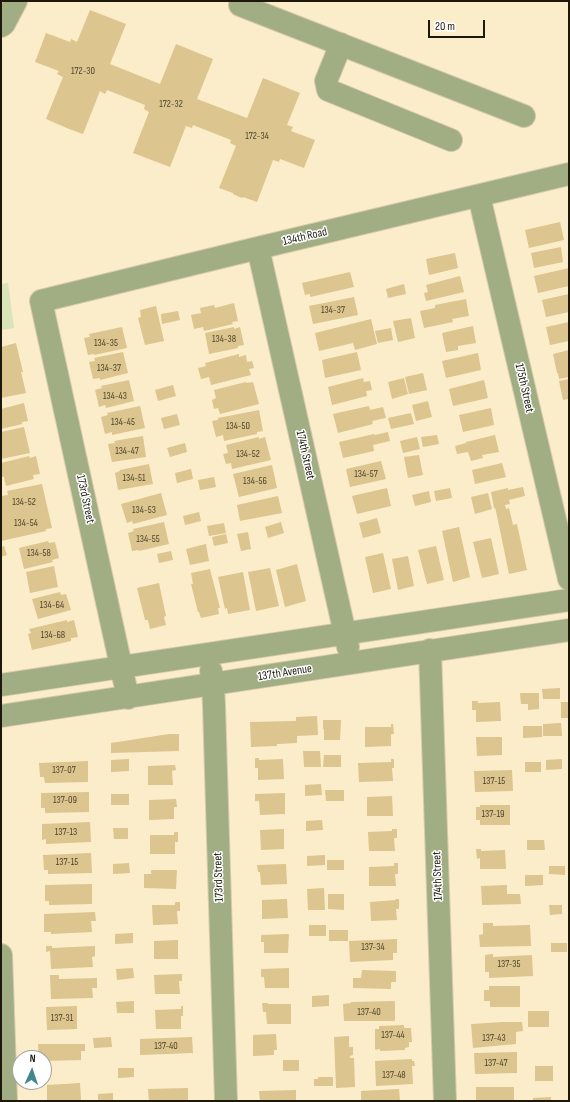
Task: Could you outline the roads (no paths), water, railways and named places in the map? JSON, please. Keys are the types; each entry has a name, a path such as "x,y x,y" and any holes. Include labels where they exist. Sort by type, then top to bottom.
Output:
{"street":[{"path":"1,26 4,24 16,1"},
{"path":"242,1 240,5 524,116"},
{"path":"340,44 326,81 328,90 451,140"},
{"name":"134th Road","path":"42,301 569,174"},
{"name":"175th Street","path":"479,196 569,579"},
{"name":"174th Street","path":"258,248 346,633 351,663"},
{"name":"173rd Street","path":"42,301 128,698"},
{"path":"1,685 569,600"},
{"name":"137th Avenue","path":"1,716 128,698 430,650 569,630"},
{"name":"174th Street","path":"430,650 445,1101"},
{"name":"173rd Street","path":"208,654 213,684 226,1101"},
{"path":"1,955 6,1101"}]}
